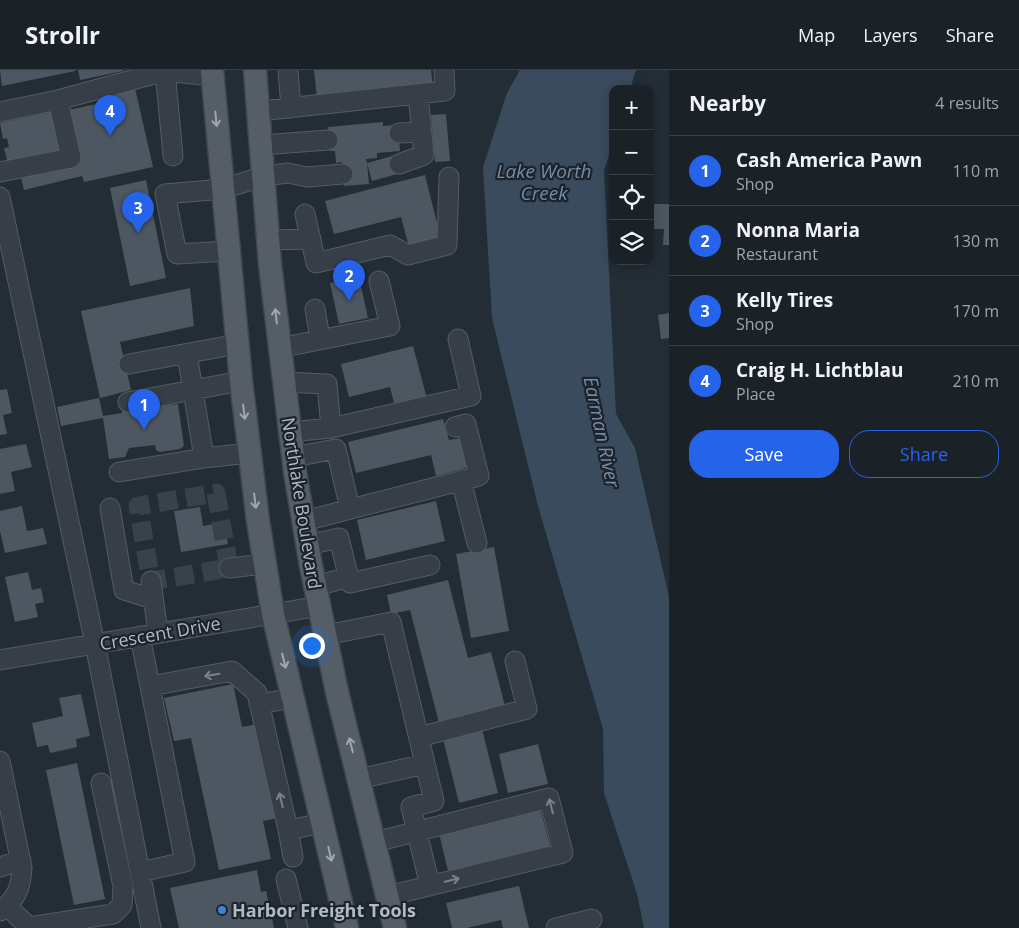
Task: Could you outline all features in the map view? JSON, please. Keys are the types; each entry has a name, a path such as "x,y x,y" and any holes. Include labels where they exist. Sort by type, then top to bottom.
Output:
{"main road":[{"name":"Northlake Boulevard","path":"255,70 279,348 304,521 326,635 395,928"},
{"path":"212,73 241,382 265,564 273,614 347,928"}],"street":[{"path":"0,112 58,100 165,70 212,73"},
{"path":"165,70 173,156"},
{"path":"288,70 291,108"},
{"path":"259,111 445,91 444,70"},
{"path":"399,164 424,155 418,94"},
{"path":"0,172 71,158 58,100"},
{"path":"399,133 422,132"},
{"path":"262,146 328,140"},
{"path":"229,251 177,254 166,194 223,189 264,176 288,173 307,177 343,174"},
{"path":"305,214 316,263 390,245 408,255 447,245 450,177"},
{"path":"0,197 95,644 151,928"},
{"path":"269,240 311,240"},
{"path":"279,348 320,338 390,326 378,281"},
{"path":"315,309 320,338"},
{"path":"290,432 330,428 471,396 458,339"},
{"path":"129,364 238,344"},
{"path":"187,354 204,458"},
{"path":"128,402 241,382"},
{"path":"283,382 327,384 330,428"},
{"path":"304,521 479,476 466,424 454,427"},
{"path":"294,457 336,449 350,509"},
{"path":"119,472 204,458 249,453"},
{"path":"461,480 477,543"},
{"path":"110,508 124,590 152,590 149,635 150,686 185,862 140,872"},
{"path":"308,545 340,538 349,578"},
{"path":"228,568 265,564"},
{"name":"Crescent Drive","path":"0,660 273,614 318,596 349,578 350,583 430,564"},
{"path":"326,635 391,622 434,801 411,807 430,886"},
{"path":"419,737 527,709 515,661"},
{"path":"150,686 232,671 257,693 293,857"},
{"path":"259,704 294,698"},
{"path":"0,762 6,816 20,860 22,881 18,894 4,909 29,927 113,914 122,905 124,886 101,783"},
{"path":"359,779 425,764"},
{"path":"375,842 549,798 563,853 388,896"},
{"path":"288,830 323,823"},
{"path":"0,868 20,860"},
{"path":"286,879 298,928"},
{"path":"556,928 592,919"}],"water":[{"name":"Lake Worth Creek","path":"520,70 636,70 631,85 609,85 609,155 604,171 616,414 635,448 669,597 669,928 644,928 637,894 604,793 603,729 538,506 492,318 483,167 507,93"}],"building":[{"path":"0,70 75,70 75,71 2,86"},
{"path":"78,70 123,70 123,71 80,80"},
{"path":"314,70 431,70 433,86 317,98"},
{"path":"135,88 153,167 84,182 82,176 24,190 20,174 79,161 68,110 116,100 115,93"},
{"path":"55,111 64,151 8,164 4,148 9,147 7,138 3,139 0,123"},
{"path":"446,114 450,161 435,162 431,115"},
{"path":"383,122 383,126 398,125 400,151 377,153 377,158 366,159 369,184 344,186 342,162 336,163 335,151 330,151 328,127"},
{"path":"396,155 401,173 372,181 367,163"},
{"path":"425,175 441,239 409,247 401,217 334,234 325,201"},
{"path":"146,180 166,278 130,286 110,188"},
{"path":"654,204 669,204 669,245 663,245 664,229 654,229"},
{"path":"359,277 368,318 339,324 330,283"},
{"path":"190,288 194,326 120,342 131,390 100,398 81,311"},
{"path":"669,313 669,338 661,339 658,315"},
{"path":"413,346 427,399 395,407 390,387 349,397 341,364"},
{"path":"7,389 12,413 3,415 7,434 0,435 0,390"},
{"path":"99,398 103,416 122,413 122,411 178,404 184,446 180,449 160,452 156,450 155,445 129,448 125,457 109,459 103,418 61,426 57,407"},
{"path":"443,419 449,440 461,438 469,467 436,476 431,455 356,473 348,442"},
{"path":"26,444 32,467 11,472 15,491 0,494 0,449"},
{"path":"436,501 445,541 366,560 357,520"},
{"path":"22,506 27,531 43,528 47,544 5,553 0,531 0,511"},
{"path":"200,507 203,526 224,522 228,544 181,552 174,511"},
{"path":"494,547 509,631 471,638 456,554"},
{"path":"28,572 32,590 41,588 44,602 35,604 38,617 15,622 5,577"},
{"path":"448,580 468,658 491,652 505,706 439,723 410,610 391,614 387,595"},
{"path":"233,684 242,727 257,724 277,818 263,821 271,859 219,870 191,738 174,741 164,698"},
{"path":"81,694 90,736 76,739 77,747 50,753 48,745 37,747 32,723 63,716 59,698"},
{"path":"482,729 498,793 459,803 443,739"},
{"path":"538,744 548,784 508,793 499,754"},
{"path":"77,763 105,899 74,905 46,770"},
{"path":"539,804 550,846 448,871 438,829"},
{"name":"Harbor Freight Tools","path":"257,870 261,892 266,891 274,928 179,928 170,888"},
{"path":"519,886 529,928 503,928 501,920 467,928 452,928 446,903"}],"tunnel":[{"path":"216,493 229,568 151,581 138,506 216,493"}],"place":[{"name":"Craig H. Lichtblau","path":"110,136"},
{"name":"Kelly Tires","path":"138,233"},
{"name":"Nonna Maria","path":"349,301"},
{"name":"Cash America Pawn","path":"144,430"},
{"name":"Harbor Freight Tools","path":"222,910"}],"water label":[{"name":"Earman River","path":"602,432"}]}
